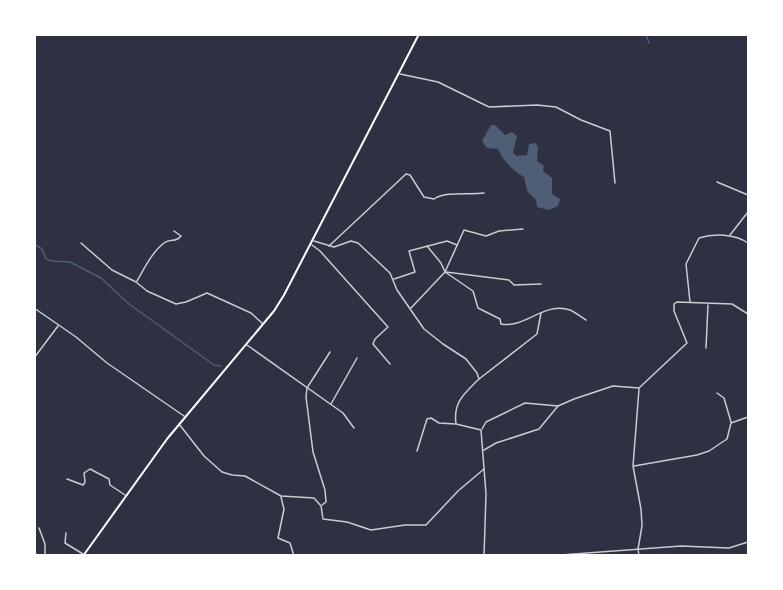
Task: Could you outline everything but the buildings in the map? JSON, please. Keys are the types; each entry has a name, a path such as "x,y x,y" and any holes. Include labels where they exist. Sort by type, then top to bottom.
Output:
{"main road":[{"path":"83,555 184,417 246,345 284,295 419,34"}],"street":[{"path":"399,73 438,82 489,107 537,105 556,107 581,120 610,130 615,183"},
{"path":"329,246 406,174 410,175 424,196 434,199 441,194 484,193"},
{"path":"717,182 748,195"},
{"path":"730,236 748,212"},
{"path":"410,308 445,272 464,230 486,236 499,231 523,229"},
{"path":"136,282 161,245 169,240 180,239 179,233 174,231"},
{"path":"690,303 686,264 699,238 730,236 741,238 748,243"},
{"path":"313,241 334,247 351,241 358,243 390,273 398,290 424,329 466,359 479,379"},
{"path":"393,279 415,272 409,251 447,241 458,245"},
{"path":"81,243 112,270 136,282 147,291 176,304 207,293 252,313 263,324"},
{"path":"311,244 320,251 388,327 375,339 373,344 390,364"},
{"path":"427,246 441,263 445,272 473,291 478,308 500,319 501,324 510,326 554,308 569,309 586,320"},
{"path":"445,272 509,280 514,285 541,284"},
{"path":"639,555 641,509 633,466 639,388 685,346 686,339 674,311 674,304 677,302 732,304 748,314"},
{"path":"706,348 708,304"},
{"path":"34,308 184,417"},
{"path":"456,424 457,403 479,379 537,334 541,313"},
{"path":"34,358 58,325"},
{"path":"246,345 343,413 354,428"},
{"path":"321,506 326,502 325,490 313,452 307,411 307,388 330,352"},
{"path":"331,405 357,358"},
{"path":"484,555 486,494 481,430 486,422 525,403 558,406 613,386 639,388"},
{"path":"633,466 709,451 727,439 731,423 724,398 717,393"},
{"path":"484,451 496,443 539,429 558,406"},
{"path":"731,423 748,417"},
{"path":"417,451 427,419 481,430"},
{"path":"179,424 204,456 222,472 245,476 281,496 314,498 321,506 323,519 347,522 371,531 405,525 426,525 458,491 484,469"},
{"path":"67,479 83,485 84,473 90,469 109,479 110,485 126,495"},
{"path":"281,496 284,509 278,538 290,543 294,555"},
{"path":"39,528 45,543 45,555"},
{"path":"66,533 65,543 83,555"},
{"path":"547,555 681,546 729,548 748,542"},
{"path":"34,553 39,555"},
{"path":"302,555 320,555"}],"water":[{"path":"491,125 495,125 505,135 512,132 517,136 513,153 517,156 527,155 529,144 536,143 537,161 544,166 543,171 552,178 552,194 560,199 558,206 549,210 537,207 536,200 527,191 524,177 508,165 498,149 487,148 482,141"}],"waterway":[{"path":"646,34 649,43"},
{"path":"34,244 42,249 46,259 70,262 101,278 129,304 214,365 221,366"}]}
